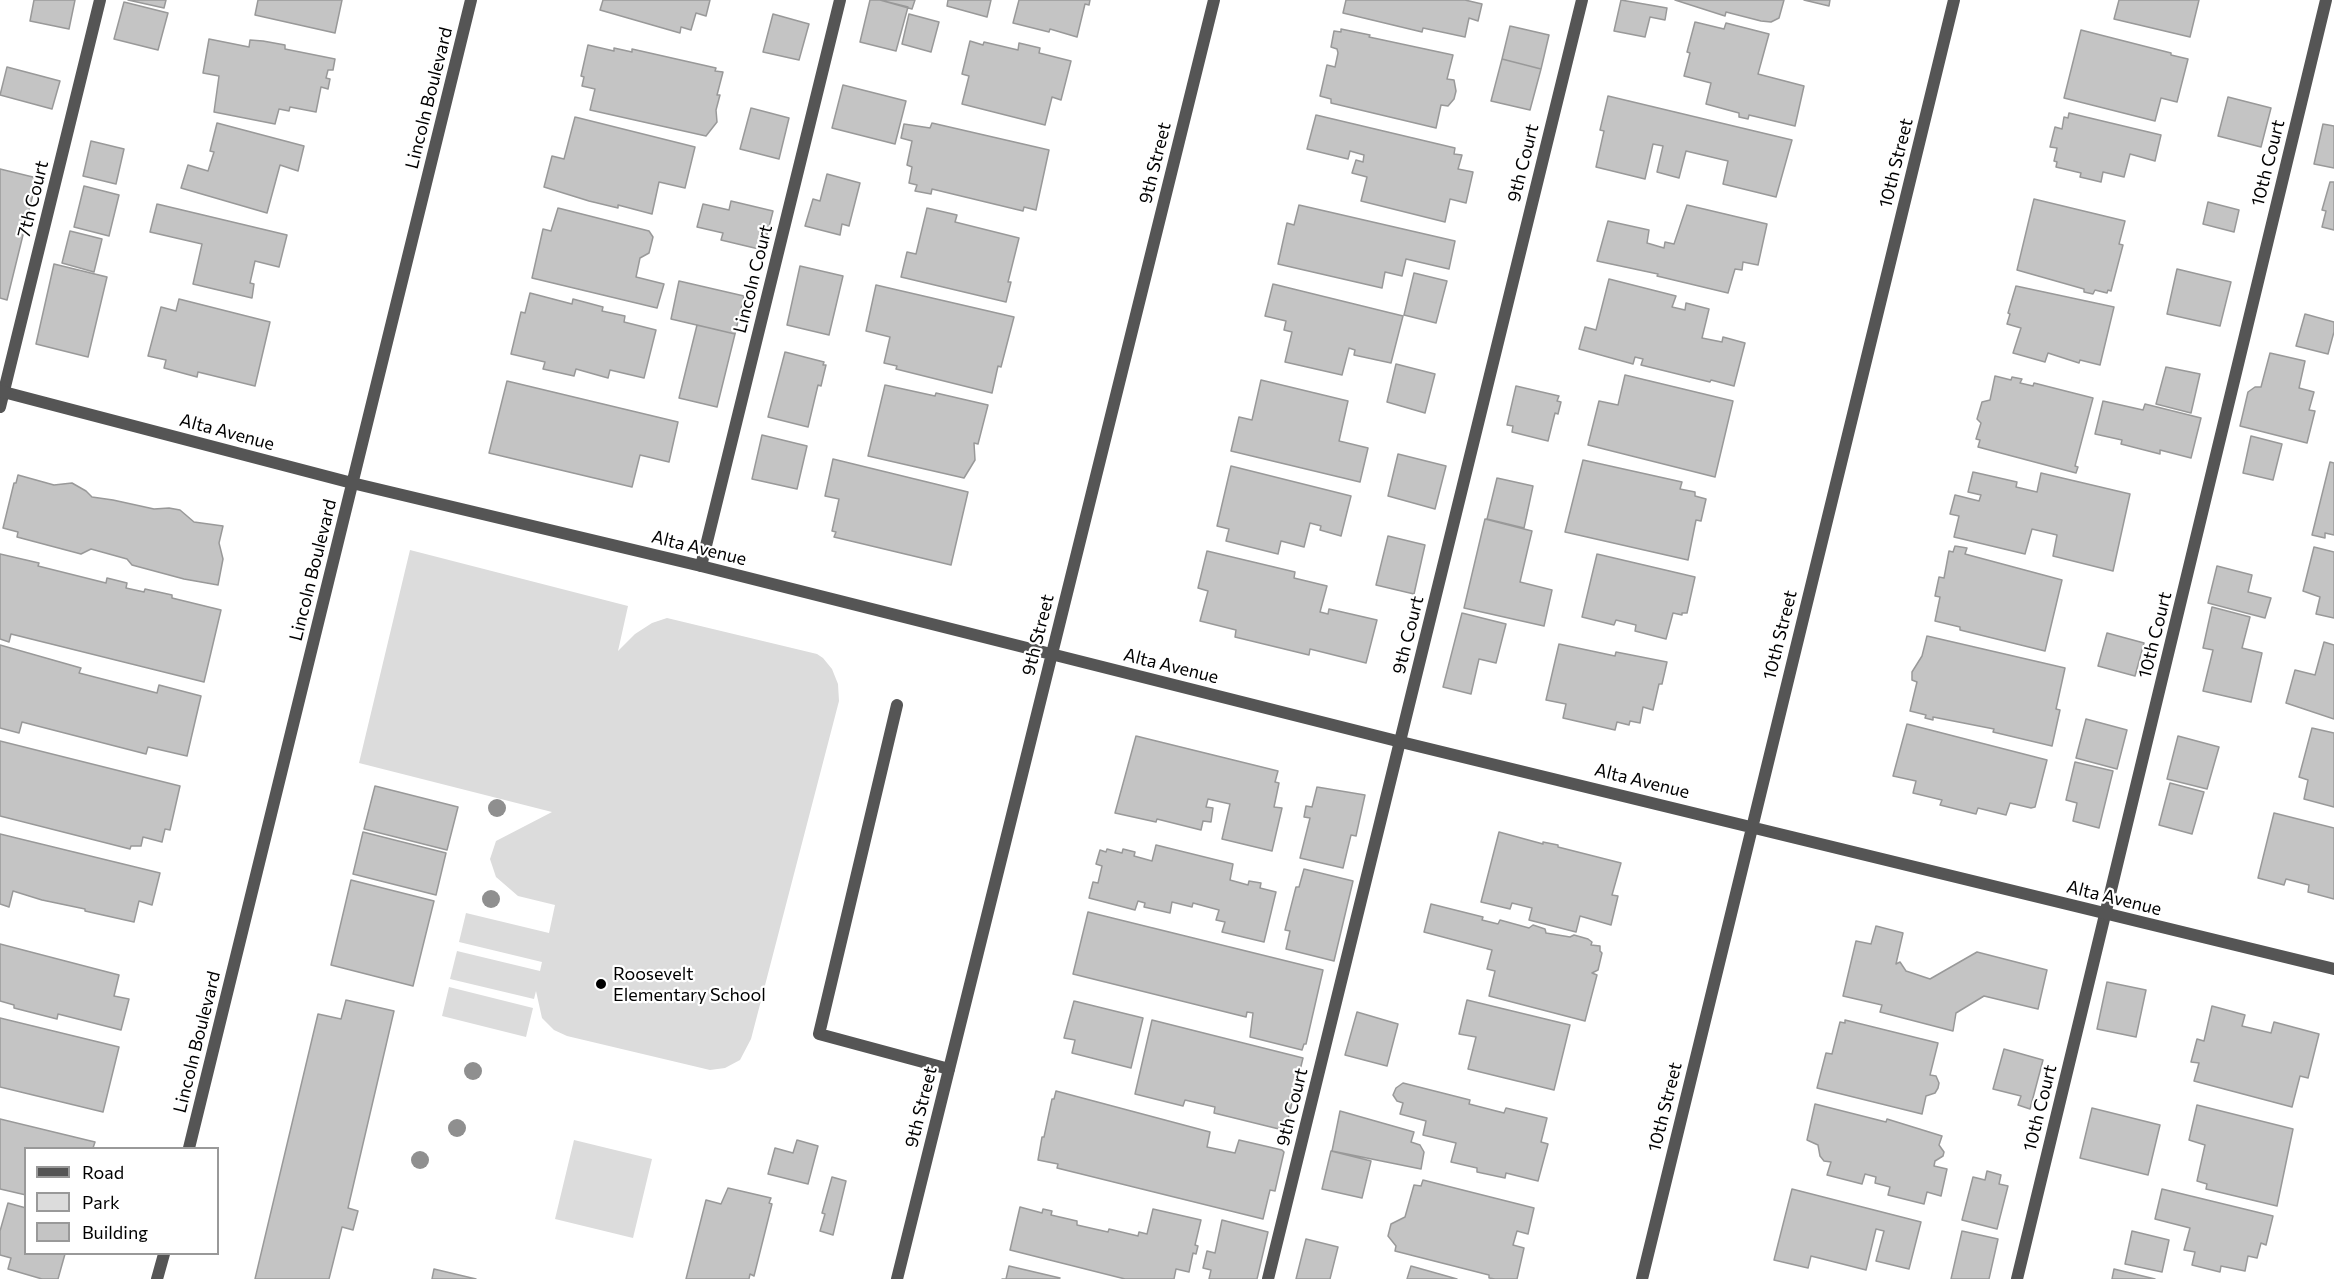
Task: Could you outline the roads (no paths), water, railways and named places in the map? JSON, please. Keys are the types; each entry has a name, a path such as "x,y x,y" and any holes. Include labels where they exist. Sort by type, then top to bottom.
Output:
{"street":[{"name":"7th Court","path":"0,407 100,0"},
{"name":"Lincoln Boulevard","path":"189,1147 471,0"},
{"name":"Lincoln Court","path":"701,566 840,0"},
{"name":"9th Street","path":"897,1279 1214,0"},
{"name":"9th Court","path":"1268,1279 1582,0"},
{"name":"10th Street","path":"1642,1279 1954,0"},
{"name":"10th Court","path":"2017,1279 2326,0"},
{"name":"Alta Avenue","path":"2,392 352,483 701,566 1401,742 2334,969"},
{"path":"897,705 819,1034 949,1070"},
{"path":"158,1279 164,1255"}],"place":[{"name":"Roosevelt Elementary School","path":"601,984"}]}
